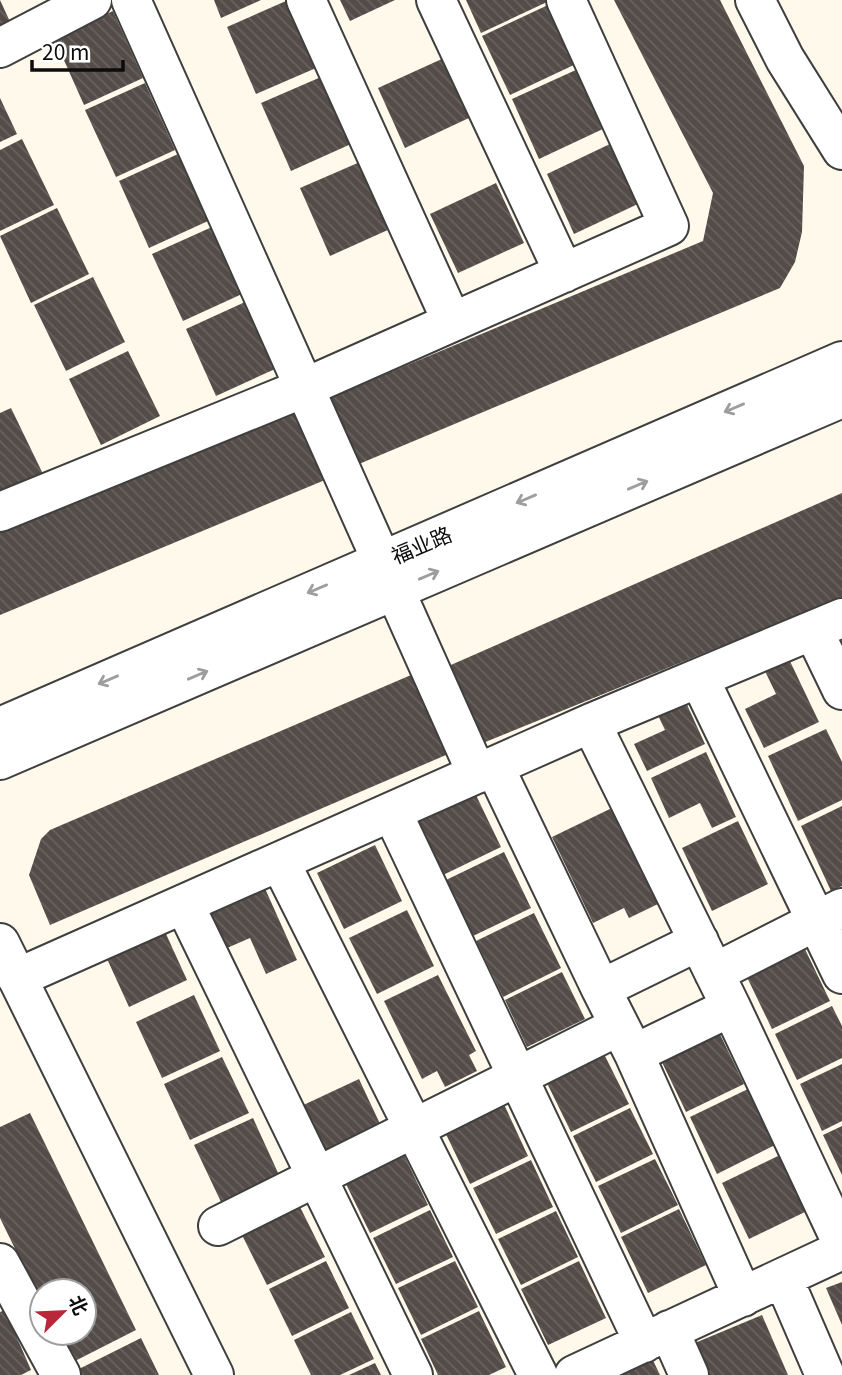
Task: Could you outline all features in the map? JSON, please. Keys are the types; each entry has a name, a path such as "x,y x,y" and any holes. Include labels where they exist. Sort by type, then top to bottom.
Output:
{"street":[{"path":"0,48 92,0"},
{"path":"131,0 388,576 601,989 743,1297"},
{"path":"306,0 452,322"},
{"path":"436,0 564,273"},
{"path":"0,512 304,388 669,226 566,0"},
{"path":"755,0 785,59 842,150"},
{"path":"842,332 793,401 842,409"},
{"name":"福业路","path":"0,760 388,576 793,401 842,361"},
{"name":"福业路","path":"793,401 842,398"},
{"name":"福业路","path":"0,727 388,576"},
{"path":"17,978 591,723 828,624 842,690"},
{"path":"699,678 830,914 842,974"},
{"path":"591,723 731,1007 842,1243"},
{"path":"392,812 520,1076 656,1336 689,1375"},
{"path":"280,862 538,1375"},
{"path":"184,904 413,1375"},
{"path":"601,989 706,957 830,914"},
{"path":"0,943 214,1375"},
{"path":"218,1226 520,1076 731,1007"},
{"path":"574,1375 842,1250"},
{"path":"783,1278 825,1375"},
{"path":"4,1282 61,1375"}],"building":[{"path":"0,0 12,26 0,32"},
{"path":"214,0 261,0 221,18"},
{"path":"340,0 395,0 350,21"},
{"path":"466,0 546,0 547,2 481,33"},
{"path":"614,0 720,0 804,166 802,232 795,262 780,288 359,464 331,397 703,241 713,193"},
{"path":"286,1 316,68 256,94 227,27"},
{"path":"548,5 576,64 510,95 482,36"},
{"path":"113,11 143,78 84,105 54,38"},
{"path":"444,58 471,117 405,148 378,88"},
{"path":"578,69 605,128 539,159 512,99"},
{"path":"321,77 351,144 291,171 261,103"},
{"path":"145,83 175,150 116,177 85,110"},
{"path":"0,98 17,134 0,142"},
{"path":"22,139 54,205 0,231 0,150"},
{"path":"612,143 640,203 574,234 547,174"},
{"path":"178,154 208,221 149,248 119,181"},
{"path":"360,162 390,229 330,256 300,188"},
{"path":"496,183 524,243 458,273 430,214"},
{"path":"57,208 89,274 31,303 0,236"},
{"path":"212,227 242,294 183,321 152,254"},
{"path":"93,277 125,342 66,371 34,305"},
{"path":"245,302 275,369 216,396 186,329"},
{"path":"128,351 160,416 101,445 69,379"},
{"path":"294,406 325,480 0,615 0,533"},
{"path":"11,408 43,474 0,495 0,413"},
{"path":"842,493 842,597 478,745 444,668"},
{"path":"788,657 819,722 764,748 745,709 776,694 764,669"},
{"path":"418,672 453,752 50,925 29,875 41,839 50,830"},
{"path":"683,696 705,744 647,771 634,744 665,730 655,709"},
{"path":"826,729 842,762 842,800 798,821 768,756"},
{"path":"706,752 736,817 712,828 700,803 669,818 651,778"},
{"path":"474,791 501,847 443,875 416,819"},
{"path":"842,806 842,886 831,891 801,826"},
{"path":"614,807 660,903 629,918 624,908 593,923 552,837"},
{"path":"738,821 768,884 712,911 682,848"},
{"path":"375,845 402,901 344,929 317,873"},
{"path":"504,852 531,908 473,936 446,880"},
{"path":"263,884 297,960 266,974 250,938 227,948 209,908"},
{"path":"407,910 434,966 377,994 349,938"},
{"path":"534,913 561,968 503,997 476,941"},
{"path":"161,923 187,980 129,1007 103,950"},
{"path":"803,945 830,1001 772,1029 745,973"},
{"path":"562,972 585,1019 527,1047 505,1000"},
{"path":"438,975 476,1051 469,1055 477,1071 445,1087 437,1071 422,1079 384,1001"},
{"path":"194,995 220,1051 162,1078 136,1022"},
{"path":"832,1006 842,1026 842,1058 797,1080 775,1034"},
{"path":"717,1028 744,1084 686,1112 659,1056"},
{"path":"601,1048 629,1104 571,1132 543,1075"},
{"path":"222,1057 249,1113 190,1140 164,1084"},
{"path":"842,1064 842,1121 822,1131 800,1084"},
{"path":"359,1079 381,1126 319,1155 297,1108"},
{"path":"748,1089 775,1145 717,1174 690,1117"},
{"path":"502,1100 528,1156 470,1184 443,1128"},
{"path":"630,1108 653,1154 596,1182 573,1136"},
{"path":"30,1113 136,1330 71,1363 63,1347 98,1347 98,1277 29,1277 0,1218 0,1127"},
{"path":"253,1118 279,1175 221,1202 194,1145"},
{"path":"842,1126 842,1175 823,1135"},
{"path":"401,1149 428,1205 370,1233 343,1178"},
{"path":"780,1155 807,1211 749,1239 722,1183"},
{"path":"655,1159 678,1205 621,1233 598,1186"},
{"path":"531,1160 553,1207 496,1234 473,1188"},
{"path":"297,1201 325,1257 267,1285 239,1229"},
{"path":"679,1209 706,1265 648,1293 621,1237"},
{"path":"430,1210 453,1257 396,1284 373,1238"},
{"path":"556,1211 578,1257 521,1285 498,1239"},
{"path":"326,1261 349,1308 292,1336 269,1289"},
{"path":"455,1261 478,1307 421,1335 398,1288"},
{"path":"579,1261 606,1318 548,1345 521,1289"},
{"path":"842,1282 842,1325 826,1288"},
{"path":"5,1310 31,1370 21,1375 0,1375 0,1312"},
{"path":"479,1311 506,1367 489,1375 438,1375 421,1339"},
{"path":"351,1312 374,1359 340,1375 311,1375 294,1340"},
{"path":"762,1315 788,1375 703,1375 690,1345"},
{"path":"141,1338 159,1375 77,1375 75,1371"},
{"path":"648,1350 660,1375 596,1375"},
{"path":"375,1363 381,1375 349,1375"}]}
